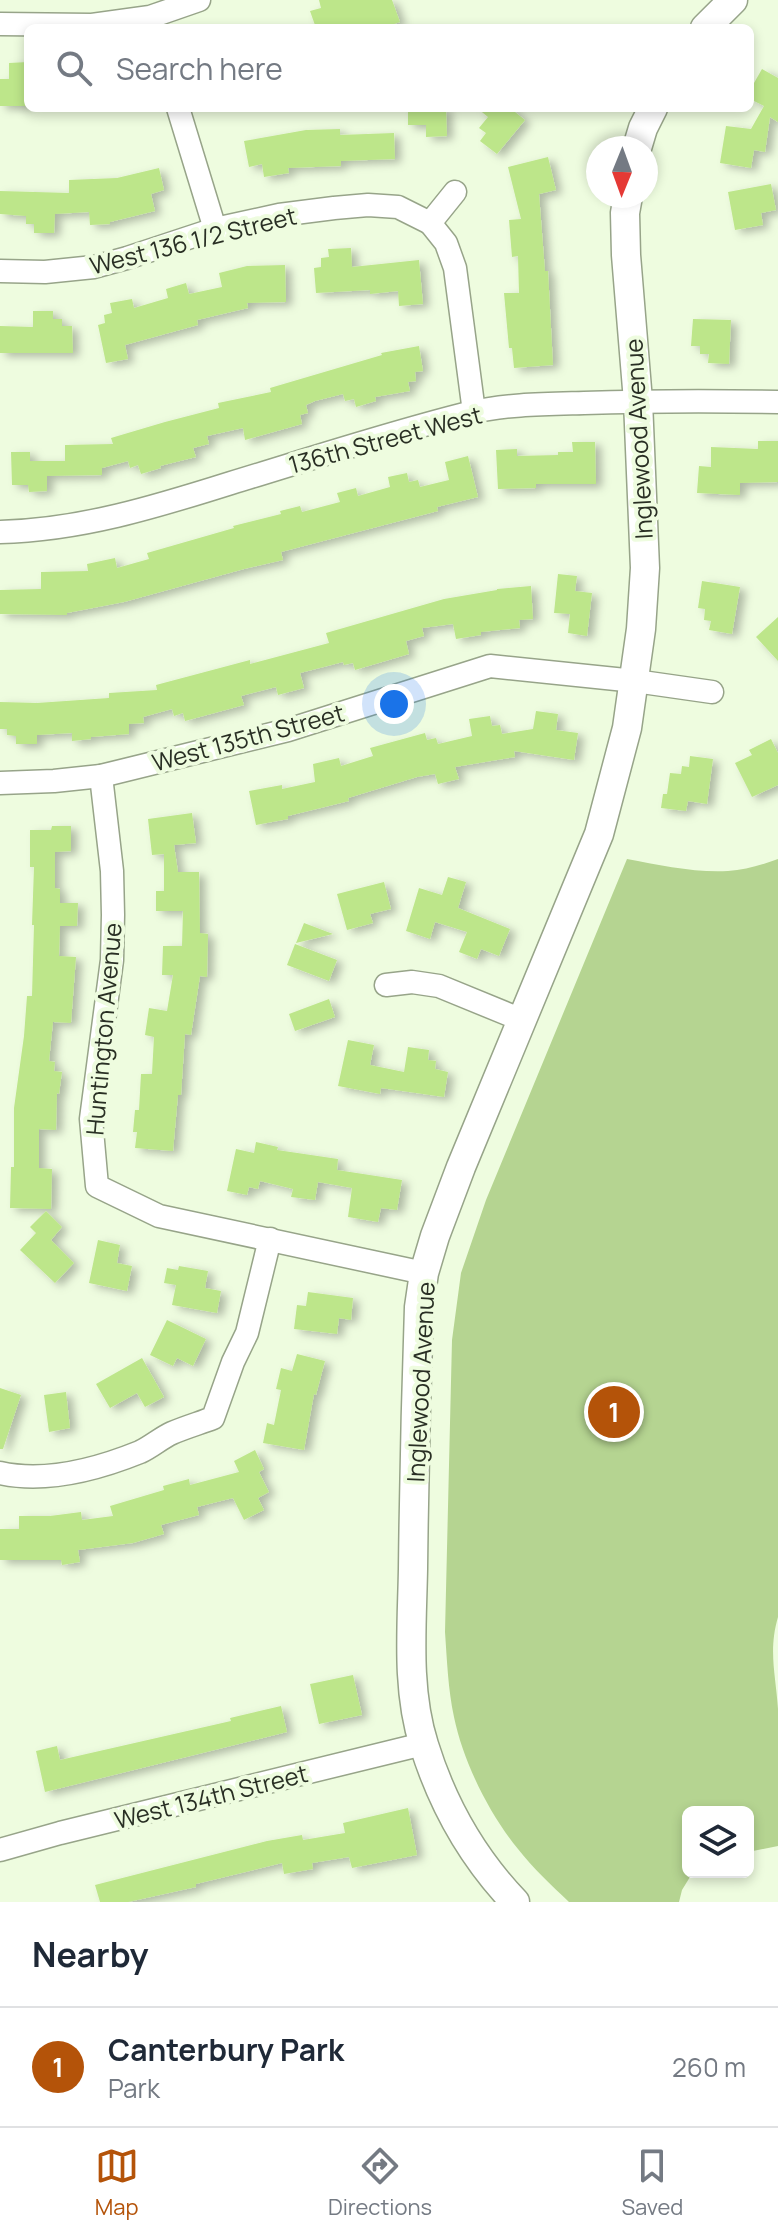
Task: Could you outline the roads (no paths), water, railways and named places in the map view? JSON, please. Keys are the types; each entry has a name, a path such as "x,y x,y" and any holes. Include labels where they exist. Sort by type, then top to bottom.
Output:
{"street":[{"path":"98,24 150,15 199,0"},
{"path":"709,24 733,0"},
{"path":"0,24 24,24"},
{"path":"179,112 215,229"},
{"path":"641,136 651,112"},
{"path":"455,192 430,223 446,243 455,268 474,412"},
{"name":"West 136 1/2 Street","path":"0,271 45,272 94,267 215,229 279,215 368,205 398,207 430,223"},
{"name":"Inglewood Avenue","path":"515,1902 467,1842 443,1797 423,1744 413,1689 419,1307 424,1273 435,1236 461,1167 599,834 627,728 641,629 645,568 626,208"},
{"name":"136th Street West","path":"0,532 53,528 142,511 396,432 474,412 529,405 638,401 778,402"},
{"name":"West 135th Street","path":"0,783 101,776 288,730 490,666 635,681"},
{"path":"635,681 712,692"},
{"name":"Huntington Avenue","path":"101,776 112,871 113,915 112,960 91,1119 97,1186 159,1216 270,1239"},
{"path":"386,985 412,982 439,986 522,1020"},
{"path":"0,1473 36,1476 71,1473 142,1451 171,1434 213,1418 247,1333 270,1239 424,1273"},
{"name":"West 134th Street","path":"0,1850 423,1744"}],"place":[{"name":"Canterbury Park","path":"614,1412"}]}
